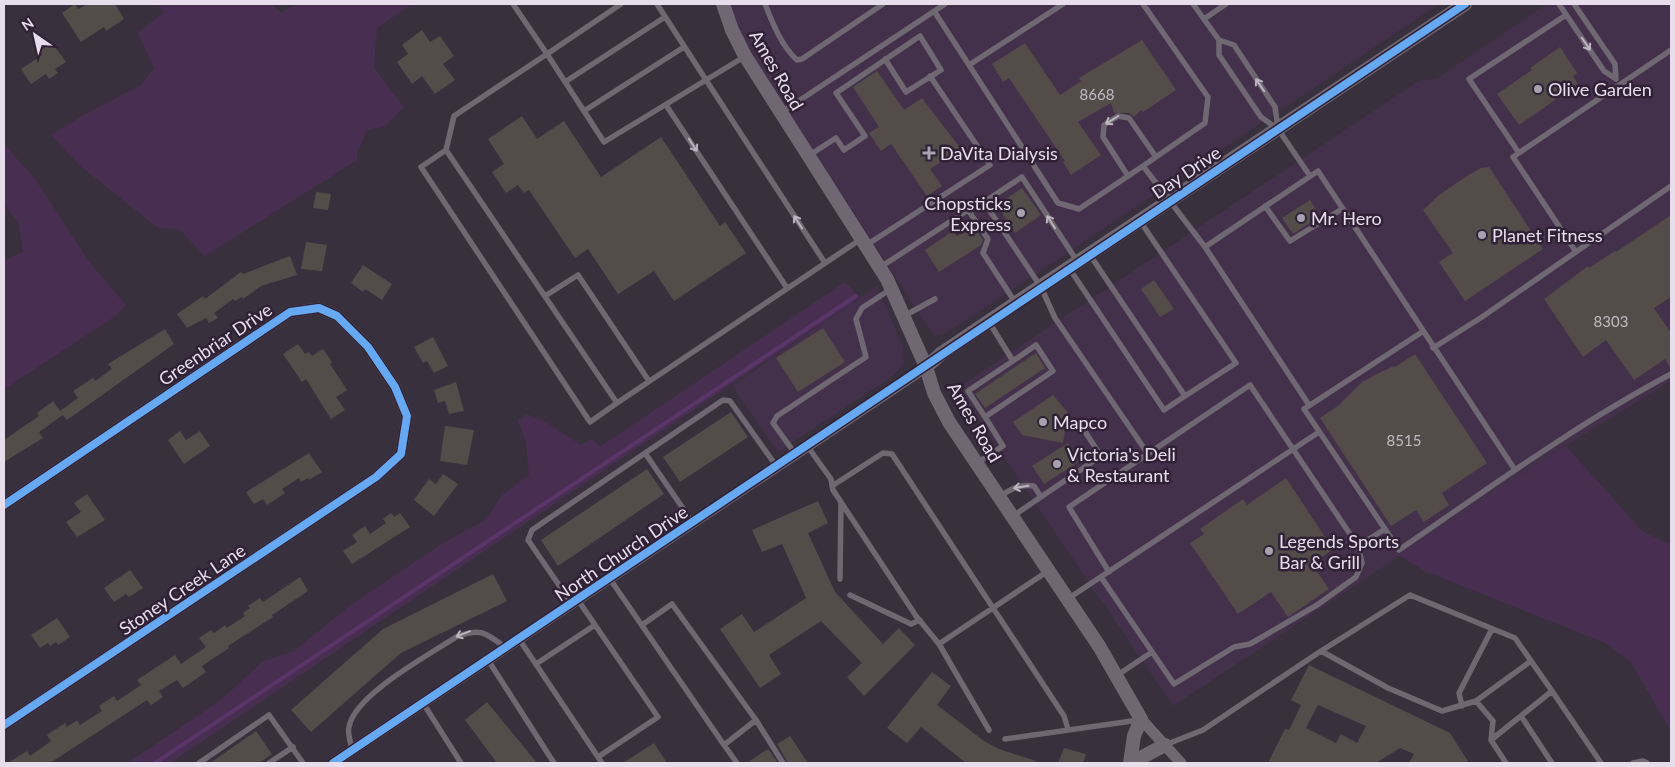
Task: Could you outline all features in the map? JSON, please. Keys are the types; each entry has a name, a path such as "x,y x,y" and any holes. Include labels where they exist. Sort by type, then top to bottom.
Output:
{"street":[{"name":"Ames Road","path":"724,4 732,30 745,56 880,268 949,422 1067,599 1141,719 1181,763"},
{"name":"Day Drive","path":"926,368 942,353 1016,303 1465,4"},
{"name":"Greenbriar Drive","path":"4,505 290,312 318,308 337,316 368,347 395,388 407,416 400,454 376,477"},
{"name":"North Church Drive","path":"333,763 926,368"},
{"name":"Stoney Creek Lane","path":"4,726 376,477"},
{"path":"1131,763 1134,736 1141,719"},
{"path":"1131,763 1165,746"}],"lane":[{"path":"514,4 604,142 745,56"},
{"path":"621,4 454,116 446,150 421,166 590,422 786,288 990,165 930,76"},
{"path":"656,4 825,263"},
{"path":"765,4 775,30 797,60 802,59 883,4"},
{"path":"780,113 945,4"},
{"path":"969,64 1063,4"},
{"path":"934,11 1058,203 1079,208 1205,123 1208,97 1143,4"},
{"path":"1193,4 1219,40 1219,55 1260,117 1278,129 1310,176"},
{"path":"1204,19 1226,4"},
{"path":"1559,4 1604,71 1616,79"},
{"path":"1574,4 1615,64 1616,79 1620,86"},
{"path":"1519,153 1469,79 1566,15"},
{"path":"565,82 665,17"},
{"path":"808,156 836,138 844,150 865,136 836,93 885,59 920,36 941,70 906,92 885,59"},
{"path":"1219,40 1234,45 1275,107 1278,129"},
{"path":"584,111 684,47"},
{"path":"1576,252 1513,157 1671,50"},
{"path":"666,105 786,288"},
{"path":"1128,176 1103,137 1104,125 1118,116 1129,118 1156,157"},
{"path":"446,150 617,403"},
{"path":"1143,166 1205,247 1309,405"},
{"path":"1205,247 1318,171 1422,332 1515,470"},
{"path":"1140,221 1236,363 1164,410 1074,265 1022,176 984,202 1041,287 1055,318 1148,454"},
{"path":"1433,348 1482,317 1671,186"},
{"path":"1265,206 1290,241 1342,208"},
{"path":"880,268 968,210 988,239 983,253 1016,303"},
{"path":"1090,255 1185,396"},
{"path":"546,296 578,275 649,381"},
{"path":"796,455 773,423 777,416 866,357 856,319 862,308 891,289"},
{"path":"903,316 935,299"},
{"path":"989,322 1012,361"},
{"path":"1422,332 1304,409 1398,550 1515,470 1631,395 1671,374"},
{"path":"976,463 1003,446 968,392 1036,345 1053,371 985,417"},
{"path":"1101,577 1174,684 1234,647 1250,644 1300,615 1356,577 1362,564 1358,546 1250,385 1069,507 1109,572"},
{"path":"598,758 658,717 595,624 575,602 528,540 532,530 723,400 730,401 777,467"},
{"path":"1012,518 1101,456 1082,427"},
{"path":"1067,599 1319,432"},
{"path":"808,446 831,479 832,486 841,502 920,620 939,644 989,730"},
{"path":"645,453 693,523"},
{"path":"832,486 883,453 892,454 1064,716 1068,729"},
{"path":"998,497 1017,486 1026,485 1034,486 1041,497"},
{"path":"840,579 841,502"},
{"path":"1358,546 1385,529"},
{"path":"939,644 1048,572"},
{"path":"610,579 736,763"},
{"path":"850,595 911,624 920,620"},
{"path":"1165,746 1203,730 1410,595 1515,638 1601,763"},
{"path":"642,625 672,604 756,720 783,763"},
{"path":"536,664 595,624"},
{"path":"1462,706 1459,693 1492,629"},
{"path":"352,751 348,727 356,710 376,690 456,637 471,631 485,632 506,648"},
{"path":"519,639 602,763"},
{"path":"1116,676 1152,652"},
{"path":"1321,652 1388,688 1442,711 1476,701 1531,661"},
{"path":"488,660 554,763"},
{"path":"1491,740 1552,691"},
{"path":"1476,701 1493,721 1491,740 1506,763"},
{"path":"423,703 461,763"},
{"path":"199,763 269,715 303,763"},
{"path":"1521,716 1552,763"},
{"path":"1005,739 1141,719"},
{"path":"724,745 756,720"},
{"path":"269,763 292,747"},
{"path":"1633,763 1643,761 1647,763"}],"shaded area":[{"path":"157,4 272,4 281,13 297,4 412,4 377,28 374,68 404,107 386,126 367,130 357,154 357,160 205,256 179,229 158,228 79,165 51,135 80,117 141,85 154,68 138,33 164,12"},
{"path":"730,4 1439,4 988,306 944,334 934,335 766,78 741,33"},
{"path":"1547,4 1671,4 1671,381 1566,446 1173,706 964,398 965,383 1420,80 1436,79"},
{"path":"4,144 36,180 90,263 126,305 116,316 4,389 4,261 23,252 19,224 4,204"},
{"path":"845,282 859,296 852,303 170,763 128,763 222,699 262,662 294,651 348,607 443,543 486,520 502,495 529,475 526,443 518,420 527,414 546,422 581,445 592,439 600,447"},
{"path":"877,286 902,345 904,363 893,376 778,452 732,386"},
{"path":"1566,446 1642,531 1671,545 1671,731 1630,661 1603,642 1424,571 1399,555"}],"building":[{"path":"75,4 78,9 87,4 115,4 124,19 106,31 104,27 81,42 62,13"},
{"path":"422,30 430,42 440,36 454,56 443,64 455,80 435,94 422,76 412,84 397,62 408,54 402,45"},
{"path":"1142,40 1176,90 1143,112 1141,110 1134,117 1130,113 1114,113 1111,103 1078,122 1101,155 1071,175 1063,162 1065,161 1009,78 1003,82 992,64 1025,43 1060,95 1081,81 1079,78"},
{"path":"52,43 66,62 55,69 58,73 49,79 46,74 31,84 21,69 42,55 40,51"},
{"name":"Olive Garden","path":"1560,47 1577,73 1573,76 1578,84 1519,125 1497,94 1532,70 1530,68"},
{"path":"877,71 904,110 922,98 961,149 930,169 942,186 927,196 891,144 881,151 869,133 879,127 853,87"},
{"path":"522,116 537,139 564,121 601,177 661,137 720,226 725,222 746,253 674,301 654,271 618,294 588,249 575,258 529,190 524,193 518,185 506,193 492,172 504,164 488,139"},
{"path":"1489,167 1543,249 1465,301 1439,262 1453,253 1423,210 1439,195 1467,176 1481,168"},
{"path":"1022,188 1041,215 1015,233 997,205"},
{"path":"316,192 331,194 328,210 313,208"},
{"path":"1310,200 1320,216 1293,234 1282,218"},
{"path":"1671,215 1671,297 1654,308 1671,333 1671,369 1665,359 1634,380 1606,340 1583,357 1544,299 1588,266 1589,268 1616,252"},
{"path":"974,227 983,240 981,245 939,272 925,250 953,231 957,236"},
{"path":"306,242 327,245 322,271 301,269"},
{"path":"290,256 297,275 261,286 243,299 242,297 235,301 233,299 214,313 218,318 209,323 206,318 187,328 177,314 203,296 205,299 241,272 243,274"},
{"path":"363,265 392,284 382,300 365,289 363,292 351,283"},
{"path":"1154,280 1174,309 1160,317 1141,289"},
{"path":"823,328 845,362 798,392 776,358"},
{"path":"165,329 174,344 67,420 60,411 78,398 73,391 93,378 95,381 112,369 108,364"},
{"path":"433,337 448,366 434,373 427,361 423,363 414,347"},
{"path":"298,344 305,354 309,352 312,356 323,349 332,362 330,364 347,390 336,397 345,410 331,419 306,379 302,382 283,354"},
{"path":"1036,353 1045,368 985,408 975,394"},
{"path":"1415,354 1487,463 1442,493 1449,505 1424,522 1416,510 1391,526 1320,418 1339,405 1362,382 1395,367"},
{"path":"456,382 464,411 449,414 445,401 438,403 434,390"},
{"path":"1053,395 1068,413 1063,443 1022,435 1013,422"},
{"path":"53,401 63,415 39,432 43,438 4,462 4,440 39,416 37,413"},
{"path":"731,412 748,437 680,482 663,457"},
{"path":"445,426 474,430 467,465 440,461"},
{"path":"180,431 186,440 200,431 210,446 184,464 168,440"},
{"path":"1068,443 1080,461 1044,484 1032,466"},
{"path":"309,453 322,472 309,480 308,478 301,482 299,478 282,489 285,493 267,505 263,499 254,504 246,492"},
{"path":"647,469 664,494 558,566 541,540"},
{"path":"443,474 458,484 434,516 414,500 429,479 436,484"},
{"path":"1286,478 1333,549 1312,564 1329,589 1288,617 1271,592 1238,614 1190,543 1204,534 1200,529 1243,499 1247,505"},
{"path":"87,494 105,520 77,537 66,522 81,512 74,503"},
{"path":"818,501 828,523 808,533 835,592 883,644 899,628 915,645 864,696 847,677 862,663 821,621 769,655 781,674 760,688 720,629 742,614 754,632 806,598 782,544 762,552 752,530"},
{"path":"391,513 394,517 400,513 410,527 352,564 343,551 357,542 352,535 365,526 370,534 386,523 383,519"},
{"path":"130,570 143,588 129,597 126,594 114,602 104,588"},
{"path":"493,574 507,601 401,653 311,732 291,710 383,629"},
{"path":"300,577 308,591 202,666 206,672 183,688 177,680 159,691 163,697 151,705 147,700 50,763 8,763 27,751 30,756 51,741 47,735 65,723 67,727 77,720 80,725 102,711 99,706 114,696 117,701 141,685 137,680 175,655 181,664 206,647 199,638 211,630 214,633 225,625 227,628 245,616 243,613 250,608 248,606 260,598 263,602"},
{"path":"57,618 70,637 58,645 56,642 50,646 48,643 40,648 31,635"},
{"path":"1309,665 1450,733 1469,763 1409,763 1414,754 1400,748 1376,763 1268,763 1285,729 1289,730 1301,705 1291,700","holes":["1318,705 1366,726 1357,743 1341,734 1336,743 1306,728"]},
{"path":"932,672 951,686 937,705 984,741 999,749 1036,761 1035,763 966,763 921,727 907,743 887,728"},
{"path":"487,702 537,763 497,763 465,720"},
{"path":"256,731 272,754 259,763 210,763"},
{"path":"790,736 808,763 788,763 777,744"},
{"path":"654,743 667,763 623,763"},
{"path":"1064,748 1086,754 1083,763 1058,763"},
{"path":"766,750 769,750 778,763 747,763"}],"waterway":[{"path":"155,763 856,296"}],"cycle path":[{"path":"333,763 1465,4"},
{"path":"4,505 290,312 319,308 337,316 368,347 395,387 407,416 401,454 376,477 4,725"}],"place":[{"name":"Olive Garden","path":"1538,89"},
{"name":"DaVita Dialysis","path":"929,153"},
{"name":"Chopsticks Express","path":"1021,213"},
{"name":"Mr. Hero","path":"1301,218"},
{"name":"Planet Fitness","path":"1482,235"},
{"name":"Mapco","path":"1043,422"},
{"name":"Victoria's Deli & Restaurant","path":"1057,464"},
{"name":"Legends Sports Bar & Grill","path":"1269,551"}]}
